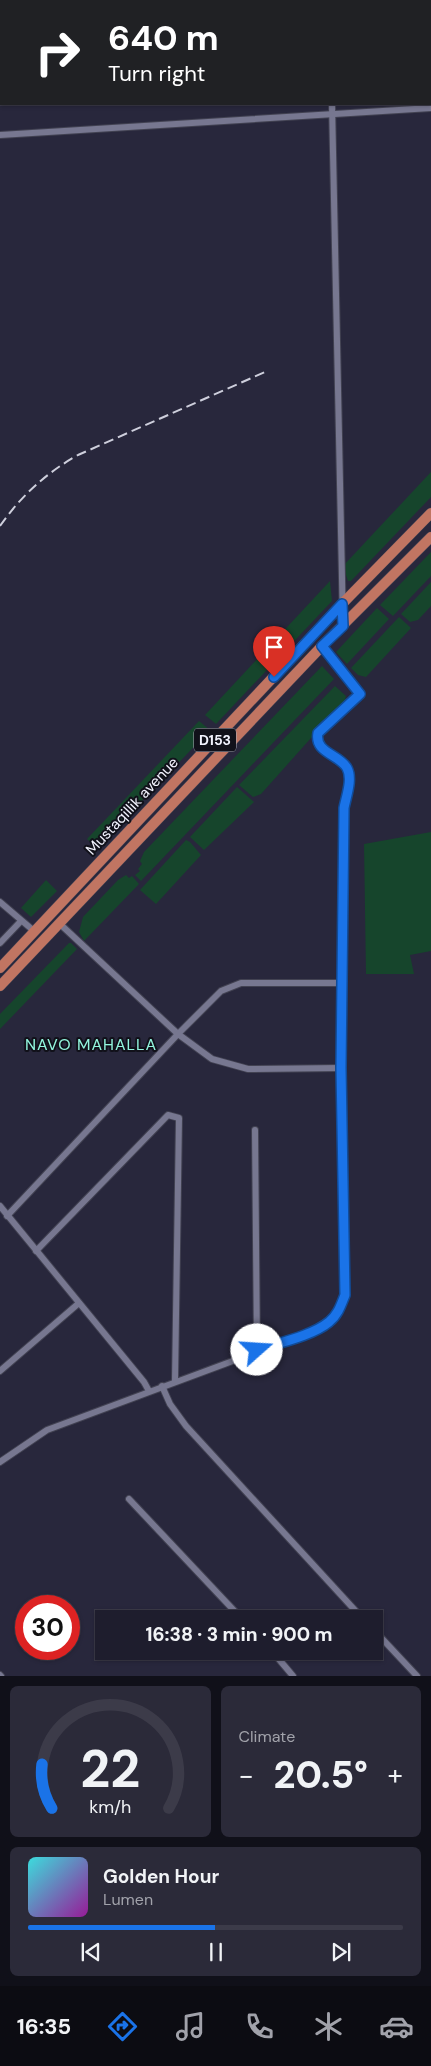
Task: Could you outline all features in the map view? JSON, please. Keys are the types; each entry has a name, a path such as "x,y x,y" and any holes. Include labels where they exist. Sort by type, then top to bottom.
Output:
{"main road":[{"name":"Mustaqillik avenue","path":"0,968 342,604 431,513"},
{"name":"Mustaqillik avenue","path":"0,986 322,646 431,536"}],"street":[{"path":"332,105 343,626"},
{"path":"0,135 431,108"},
{"path":"0,1462 48,1430 308,1332 329,1322 340,1308 345,1295 341,1068 344,808 349,778 347,768 319,745 317,739 318,733 360,694 322,646"},
{"path":"0,902 34,932"},
{"path":"0,943 21,920"},
{"path":"60,924 178,1034 212,1060 248,1069 341,1068"},
{"path":"7,1216 178,1034 221,991 241,983 342,983"},
{"path":"36,1251 168,1115 179,1118 175,1381"},
{"path":"255,1130 257,1350"},
{"path":"0,1206 144,1382 149,1391"},
{"path":"0,1371 79,1303"},
{"path":"162,1386 170,1404 186,1426 356,1610"},
{"path":"129,1499 234,1610"},
{"path":"383,1640 416,1676"},
{"path":"280,1660 293,1676"}],"green space":[{"path":"431,472 431,497 351,581 348,581 343,566"},
{"path":"431,552 431,576 393,616 380,605"},
{"path":"330,581 332,601 216,724 205,715"},
{"path":"431,582 431,606 418,620 410,622 401,614"},
{"path":"377,608 389,619 347,664 336,652"},
{"path":"399,617 411,628 366,677 358,675 351,668"},
{"path":"322,666 334,679 141,881 135,875 140,871 138,869 142,864 140,861 144,852"},
{"path":"335,686 346,696 345,700 261,794 253,797 239,785"},
{"path":"199,721 210,730 97,848 87,839"},
{"path":"237,787 254,802 204,850 190,837"},
{"path":"431,832 431,951 410,955 414,974 366,974 364,844"},
{"path":"186,840 201,855 156,904 140,890"},
{"path":"126,875 129,878 132,876 139,884 84,941 79,932 83,917 118,880"},
{"path":"46,880 57,891 31,917 21,908"},
{"path":"69,943 77,949 0,1029 0,1014"}],"railway":[{"path":"0,526 25,495 55,469 78,455 265,372"}],"district":[{"name":"NAVO MAHALLA","path":"91,1044"}],"route":[{"path":"257,1350 308,1332 329,1322 340,1308 345,1295 341,1051 344,808 349,778 347,768 319,745 317,739 318,733 360,694 322,646 343,626 342,604 274,677"}]}
